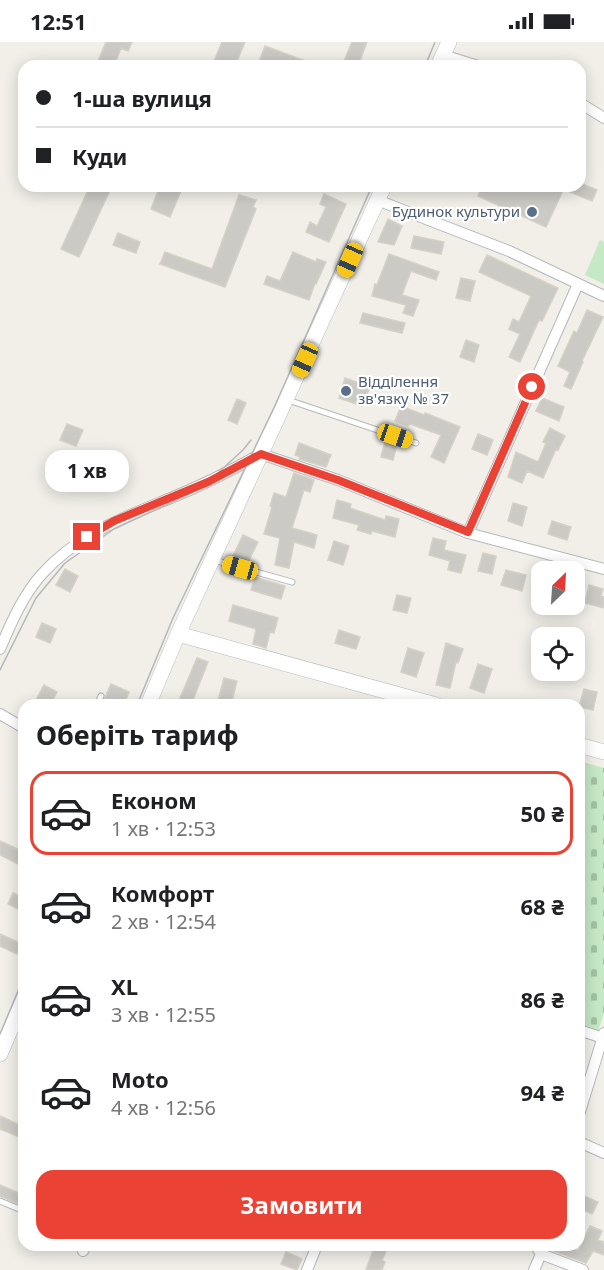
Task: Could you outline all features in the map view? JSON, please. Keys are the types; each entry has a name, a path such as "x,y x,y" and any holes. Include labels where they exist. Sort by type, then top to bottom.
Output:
{"street":[{"path":"443,54 460,60"},
{"path":"586,107 604,118"},
{"path":"151,699 178,634 381,192"},
{"path":"377,200 509,251 604,296"},
{"path":"468,532 578,284"},
{"path":"0,649 23,600 41,574 63,554 114,521 208,482 261,454 338,480 468,532 604,569"},
{"path":"178,634 414,699"},
{"path":"0,714 18,724"},
{"path":"585,747 604,752"},
{"path":"0,1054 18,1026"},
{"path":"585,1032 603,1036 585,1095"},
{"path":"585,1145 604,1153"},
{"path":"307,1270 315,1251"},
{"path":"534,1270 536,1251"},
{"path":"542,1251 583,1270"}],"lane":[{"path":"286,399 416,443"},
{"path":"213,560 292,582"},
{"path":"0,1201 18,1208"}],"green space":[{"path":"600,240 604,242 604,284 585,275"},
{"path":"585,763 604,768 604,1013 598,1031 585,1027"}],"building":[{"path":"106,42 132,42 128,51 121,48 116,60 98,60"},
{"path":"222,42 245,42 238,60 214,60"},
{"path":"352,42 367,42 360,60 344,60"},
{"path":"265,46 303,60 260,60"},
{"path":"586,185 597,190 592,201 570,192 586,192"},
{"path":"87,192 109,192 79,257 61,249"},
{"path":"158,192 180,192 170,217 151,209"},
{"name":"Будинок культури","path":"480,192 562,192 546,227 478,196"},
{"path":"324,194 346,204 329,242 306,232 310,222 317,226 326,207 320,204"},
{"path":"239,195 256,200 253,207 256,209 225,287 160,264 165,252 212,269"},
{"path":"388,219 402,226 394,245 378,242"},
{"path":"118,233 140,242 136,253 113,245"},
{"path":"414,236 444,242 441,254 411,248"},
{"path":"293,252 316,262 317,259 326,262 309,300 264,284 267,276 280,281"},
{"path":"389,254 439,272 436,280 411,271 402,295 419,300 413,316 403,313 406,305 372,296"},
{"path":"487,255 558,288 542,321 539,320 520,362 509,357 520,334 509,329 513,319 519,322 531,296 479,272"},
{"path":"461,278 475,281 470,301 456,298"},
{"path":"587,310 603,317 571,389 564,386 570,372 558,366 574,331 577,333"},
{"path":"363,313 405,323 402,333 360,323"},
{"path":"466,340 479,345 474,362 460,357"},
{"path":"345,378 370,387 362,406 339,398"},
{"path":"542,398 564,407 559,421 536,411"},
{"path":"237,399 246,403 237,424 228,420"},
{"path":"401,406 460,427 444,463 431,457 441,435 395,421"},
{"path":"67,424 83,430 76,446 60,440"},
{"path":"550,428 565,436 558,450 556,449 543,478 527,471 522,483 508,477 516,452 538,462 546,443 543,442"},
{"path":"478,434 493,440 487,455 472,449"},
{"path":"385,442 397,445 393,460 381,457"},
{"path":"299,443 331,455 326,467 299,459 300,457 295,455"},
{"path":"294,473 314,480 310,492 304,490 292,528 317,535 314,548 294,542 289,568 275,565 280,538 264,534 274,493 286,497"},
{"path":"337,500 351,504 350,508 385,520 386,516 399,519 395,537 357,530 359,525 333,518"},
{"path":"513,503 527,507 522,526 508,521"},
{"path":"552,521 571,527 567,540 548,534"},
{"path":"243,535 258,542 247,564 231,560"},
{"path":"433,538 446,541 444,550 466,555 461,573 448,570 450,561 429,555"},
{"path":"334,541 349,546 343,565 328,560"},
{"path":"483,553 496,556 492,574 478,571"},
{"path":"65,569 78,576 70,592 56,585"},
{"path":"506,570 526,575 522,591 501,585"},
{"path":"255,577 285,586 281,599 251,590"},
{"path":"589,585 603,589 601,596 604,597 604,608 585,603"},
{"path":"397,595 411,598 407,613 393,610"},
{"path":"233,605 278,618 274,633 270,632 266,648 253,644 256,629 229,621"},
{"path":"42,623 56,629 50,643 36,637"},
{"path":"339,630 360,637 356,649 335,643"},
{"path":"446,643 463,649 458,663 456,662 450,688 436,685"},
{"path":"408,648 424,653 416,677 401,672"},
{"path":"197,658 208,662 193,699 180,699"},
{"path":"478,664 492,669 484,693 470,688"},
{"path":"224,678 237,681 232,699 219,699"},
{"path":"111,684 129,692 126,699 105,699"},
{"path":"44,685 57,692 53,699 37,699"},
{"path":"584,689 597,692 593,710 585,708 585,699 581,699"},
{"path":"0,841 18,849 18,864 0,855"},
{"path":"13,893 18,895 18,909 8,904"},
{"path":"0,934 18,942 18,952 17,954 0,946"},
{"path":"0,1116 18,1124 18,1136 0,1129"},
{"path":"0,1185 18,1193 18,1204 0,1196"},
{"path":"585,1196 598,1202 592,1214 585,1211"},
{"path":"590,1226 602,1231 598,1240 604,1242 604,1255 593,1251 586,1263 554,1251 585,1251 585,1236"},
{"path":"373,1251 386,1251 382,1260 385,1262 382,1270 366,1270"},
{"path":"286,1252 302,1259 297,1270 281,1264"}],"tram line":[{"path":"428,60 435,42"},
{"path":"139,699 173,618 274,408 369,192"},
{"path":"0,670 36,598 65,563 114,529 189,494 208,482 251,440"},
{"path":"0,1034 18,991"}],"place":[{"name":"Будинок культури","path":"532,212"},
{"name":"Відділення зв'язку № 37","path":"346,391"}],"route":[{"path":"87,537 114,521 208,482 261,454 338,480 468,532 532,387"}]}
